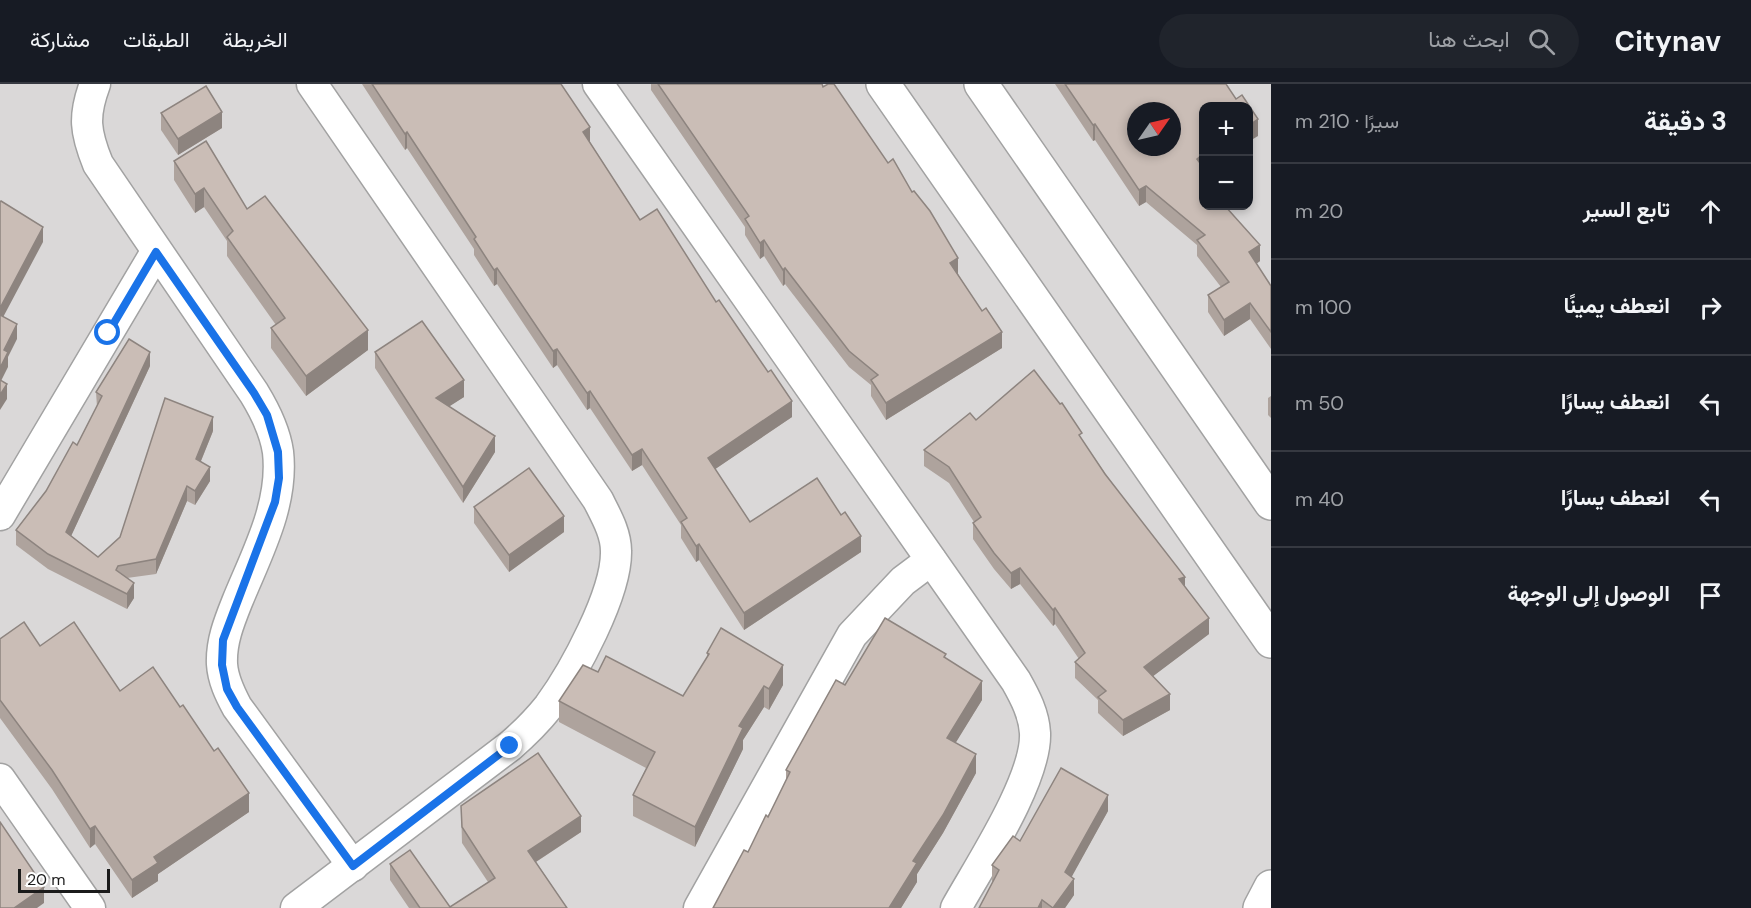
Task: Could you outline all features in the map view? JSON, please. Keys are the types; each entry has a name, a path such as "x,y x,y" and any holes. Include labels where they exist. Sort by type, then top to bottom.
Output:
{"street":[{"path":"95,84 86,111 87,138 98,164 254,393 267,415 278,452 279,478 275,502 223,640 222,665 227,689 237,707 353,866"},
{"path":"296,908 331,898 353,866 510,746 548,708 570,672 602,608 615,576 616,549 610,523 598,500 312,84"},
{"path":"598,84 1016,681 1029,705 1035,732 1032,762 1021,790 956,908"},
{"path":"883,84 1261,604 1271,640"},
{"path":"981,84 1271,503"},
{"path":"0,515 156,252"},
{"path":"699,908 852,635 903,581 931,560"},
{"path":"0,779 90,908"},
{"path":"1260,908 1271,888"}],"shaded area":[{"path":"0,84 1271,84 1271,908 0,908"}],"building":[{"path":"372,84 561,84 590,127 583,132 640,220 657,209 716,302 719,300 768,372 771,370 792,401 708,458 750,522 817,478 841,515 845,512 861,536 744,613 699,544 696,546 681,522 687,518 642,449 632,455 590,391 587,393 557,349 553,351 497,268 494,270 474,239 476,237 407,132 405,134"},
{"path":"658,84 822,84 823,87 834,84 888,163 893,159 912,192 914,191 930,211 958,258 950,263 982,311 986,308 1002,332 886,403 871,380 878,375 849,351 785,268 783,270 764,240 760,243 745,219 749,216"},
{"path":"1065,84 1226,84 1236,99 1242,95 1247,102 1199,102 1199,157 1197,159 1199,162 1199,210 1229,210 1260,245 1249,252 1271,286 1271,332 1250,303 1224,320 1208,295 1229,282 1197,240 1205,235 1146,186 1139,190 1095,124 1093,125"},
{"path":"206,86 222,112 178,139 161,113"},
{"path":"1253,112 1258,119 1253,122"},
{"path":"206,141 247,209 265,196 368,330 306,376 271,328 285,318 227,237 233,231 204,188 195,194 174,161"},
{"path":"0,202 43,227 0,308"},
{"path":"0,315 17,324 4,350 8,352 0,368"},
{"path":"422,321 464,380 436,398 495,436 463,487 375,352"},
{"path":"129,339 150,352 66,532 98,557 120,537 165,398 213,417 196,459 210,467 195,491 187,486 156,559 118,566 116,570 134,583 127,594 48,554 16,530 46,491 73,442 77,445 102,396 96,392"},
{"path":"1034,370 1060,404 1062,403 1082,433 1079,435 1105,474 1185,577 1179,579 1209,618 1144,667 1170,694 1123,720 1098,697 1106,691 1075,662 1085,653 1055,608 1053,610 1020,568 1011,573 994,553 973,523 981,517 949,467 924,450 970,413 976,420"},
{"path":"0,380 7,384 0,395"},
{"path":"529,468 564,516 509,555 474,507"},
{"path":"885,618 946,654 944,657 982,681 947,738 976,754 943,815 913,861 917,863 889,908 713,908 744,850 748,852 766,815 768,817 790,772 786,770 836,680 845,685"},
{"path":"24,622 40,646 74,622 120,691 153,667 180,707 183,705 214,751 218,748 249,793 154,857 158,863 132,880 95,826 90,829 52,770 0,700 0,639"},
{"path":"721,628 783,665 769,689 764,686 739,726 743,728 695,827 633,795 655,752 559,701 583,665 598,672 606,656 683,696 709,654 707,653"},
{"path":"538,753 581,816 528,851 567,908 420,908 390,864 410,850 450,907 495,878 462,827 461,806"},
{"path":"1061,768 1108,795 1065,872 1074,879 1053,908 1042,900 1038,908 979,908 999,870 992,865 1013,836 1020,841"},
{"path":"0,822 44,887 14,908 0,908"}],"route":[{"path":"108,333 156,252 267,415 278,452 279,478 275,502 223,640 222,665 227,689 237,707 353,866 510,746"}]}
